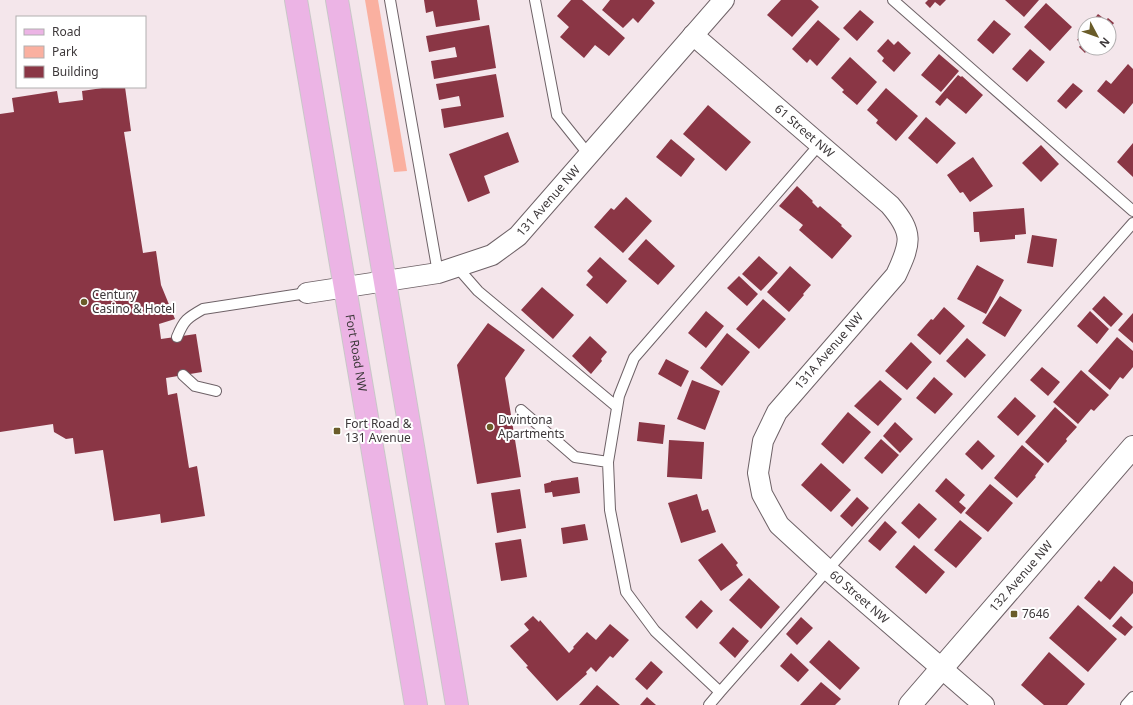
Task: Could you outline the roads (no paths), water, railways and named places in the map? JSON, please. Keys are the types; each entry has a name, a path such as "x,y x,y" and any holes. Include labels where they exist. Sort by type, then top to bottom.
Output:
{"main road":[{"name":"Fort Road NW","path":"296,0 416,705"},
{"path":"336,0 457,705"}],"street":[{"name":"131 Avenue NW","path":"307,293 438,273 492,255 518,236 724,0"},
{"name":"61 Street NW","path":"694,35 890,205 902,218 908,233"},
{"name":"131A Avenue NW","path":"758,473 763,441 777,412 896,275 906,253 908,233"},
{"name":"132 Avenue NW","path":"910,705 1133,448"},
{"name":"60 Street NW","path":"758,473 762,494 779,525 828,570 984,705"}],"lane":[{"path":"390,0 438,273"},
{"path":"535,0 557,115 589,155"},
{"path":"893,0 1133,211"},
{"path":"720,692 655,631 626,592 610,510 608,462 617,407 619,396 634,358 819,145"},
{"path":"709,705 1133,223"},
{"path":"458,267 478,291 617,407"},
{"path":"177,337 183,323 192,315 203,309 307,293"},
{"path":"183,375 195,386 216,391"},
{"path":"521,410 575,457 608,462"},
{"path":"1126,705 1133,697"}],"place":[{"name":"Century Casino & Hotel","path":"84,302"},
{"name":"Dwintona Apartments","path":"490,427"},
{"name":"Fort Road & 131 Avenue","path":"337,431"},
{"name":"7646","path":"1014,614"}]}
